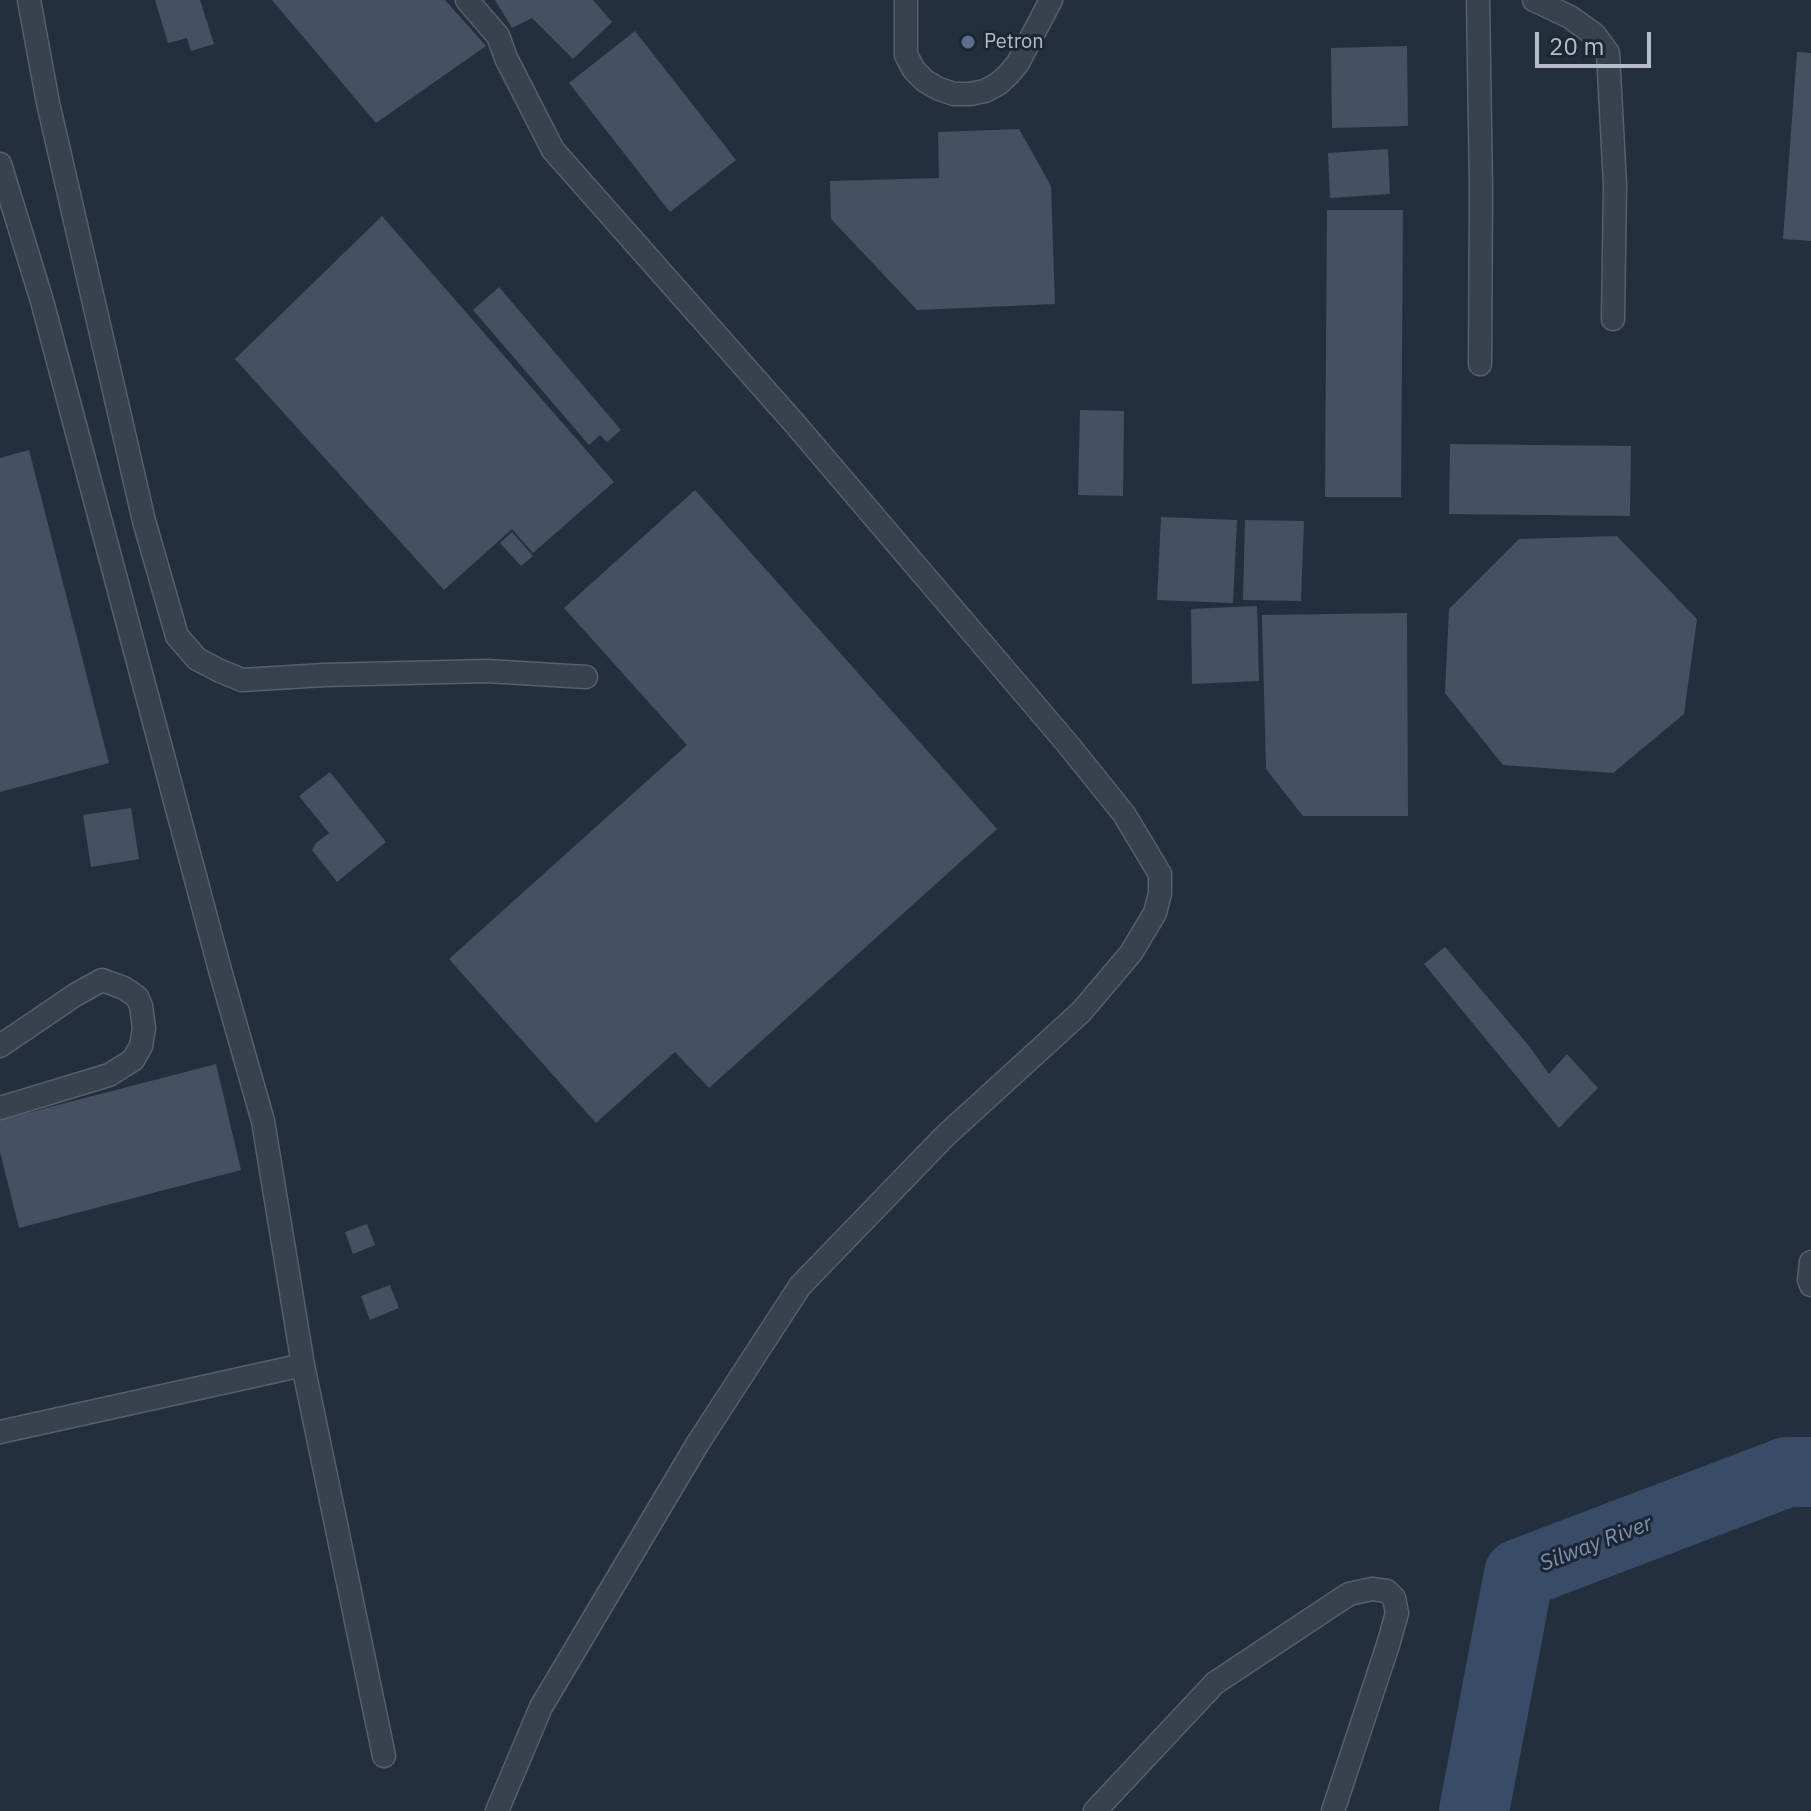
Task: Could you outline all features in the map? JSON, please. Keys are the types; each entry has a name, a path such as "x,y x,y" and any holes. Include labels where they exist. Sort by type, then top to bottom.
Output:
{"lane":[{"path":"29,0 48,103 141,505 177,636 197,659 242,680 487,671 586,677"},
{"path":"467,0 498,36 553,150 796,425 1066,742 1124,814 1160,874 1160,893 1155,913 1131,953 1081,1012 945,1136 800,1286 698,1443 541,1707 497,1811"},
{"path":"906,0 906,55 914,70 939,89 954,94 970,94 985,91 1009,74 1051,0"},
{"path":"1478,0 1480,364"},
{"path":"1534,0 1570,17 1595,35 1608,53 1615,185 1613,319"},
{"path":"0,164 42,301 263,1121 303,1365 384,1756"},
{"path":"0,1046 102,980 124,988 137,997 141,1006 144,1028 141,1046 133,1060 109,1075 0,1108"},
{"path":"1811,1262 1811,1285"},
{"path":"0,1432 303,1365"},
{"path":"1095,1811 1215,1683 1349,1594 1372,1589 1387,1591 1394,1598 1397,1613 1333,1811"}],"building":[{"path":"155,0 200,0 214,44 191,51 187,38 168,43"},
{"path":"272,0 445,0 486,46 376,123"},
{"path":"495,0 593,0 612,22 573,59 532,18 512,28"},
{"path":"635,31 736,160 670,212 569,83"},
{"path":"1407,46 1408,126 1332,128 1331,48"},
{"path":"1797,52 1811,53 1811,241 1783,239"},
{"path":"1019,129 1051,186 1055,304 917,310 831,219 830,181 939,178 938,132"},
{"path":"1388,149 1390,194 1330,198 1328,153"},
{"path":"1327,210 1403,210 1401,497 1325,497"},
{"path":"382,216 614,482 533,553 512,529 444,590 235,359"},
{"path":"499,287 621,430 607,442 600,435 589,445 473,310"},
{"path":"1080,410 1124,411 1123,496 1078,495"},
{"path":"1450,444 1631,446 1630,516 1449,514"},
{"path":"29,450 109,763 0,792 0,458"},
{"path":"695,490 997,829 709,1088 675,1052 596,1123 449,959 687,745 564,608"},
{"path":"1161,517 1237,520 1233,603 1157,600"},
{"path":"1245,520 1304,521 1301,601 1243,600"},
{"path":"512,532 533,556 521,566 500,543"},
{"path":"1617,536 1697,619 1684,714 1613,773 1503,765 1445,693 1449,609 1519,539"},
{"path":"1257,606 1259,681 1192,684 1191,609"},
{"path":"1407,613 1408,816 1303,816 1266,769 1262,615"},
{"path":"330,772 386,842 337,882 312,850 329,833 299,796"},
{"path":"131,808 139,859 91,867 83,815"},
{"path":"1445,947 1549,1074 1567,1054 1598,1088 1559,1128 1424,964"},
{"path":"216,1064 241,1170 19,1228 0,1152 0,1120"},
{"path":"367,1224 375,1245 353,1254 345,1232"},
{"path":"390,1285 399,1308 370,1320 361,1296"}],"waterway":[{"name":"Silway River","path":"1474,1811 1519,1574 1787,1472 1811,1472"}],"place":[{"name":"Petron","path":"968,42"}]}
